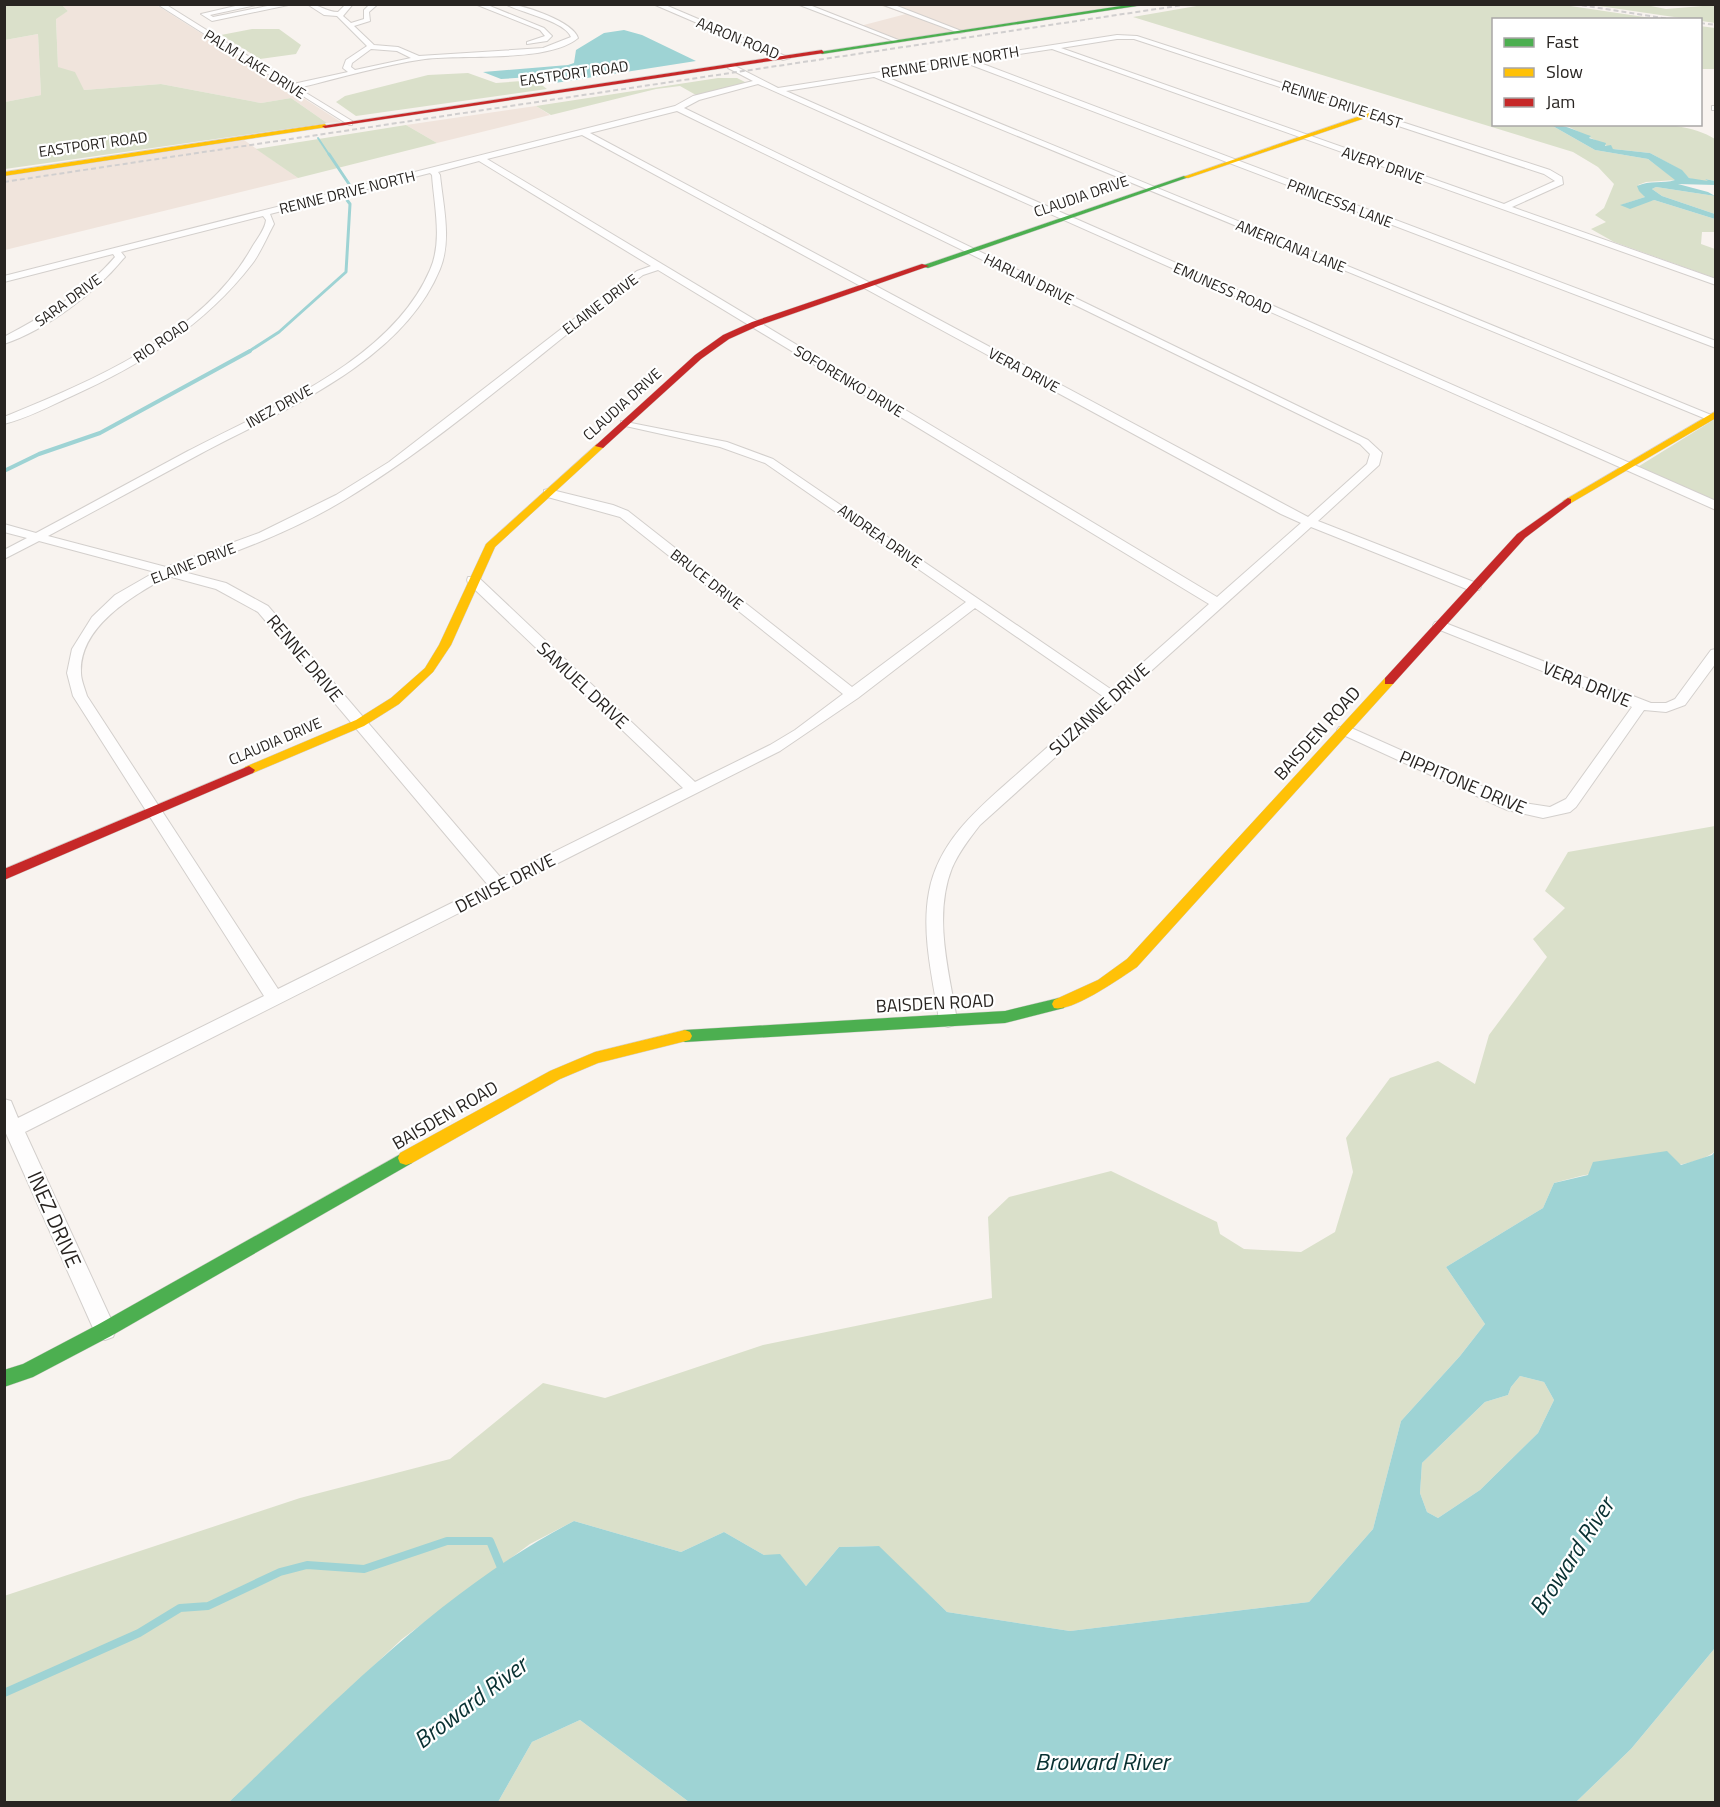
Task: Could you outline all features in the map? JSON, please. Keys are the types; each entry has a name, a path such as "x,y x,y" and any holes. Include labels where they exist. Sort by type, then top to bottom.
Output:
{"street":[{"name":"PALM LAKE DRIVE","path":"160,4 349,123"},
{"path":"256,4 204,14 212,19 291,4"},
{"path":"310,4 326,14 341,14 350,4"},
{"path":"349,25 368,20 370,18 366,11 375,4"},
{"path":"479,5 490,4"},
{"path":"289,85 419,58 543,50 562,45 575,38 569,29 540,15 508,4"},
{"name":"AARON ROAD","path":"656,4 786,58"},
{"path":"800,4 898,41"},
{"path":"884,4 961,32"},
{"name":"EASTPORT ROAD","path":"4,174 1148,4"},
{"path":"479,5 542,29 549,36 535,43 487,47 480,50 479,54"},
{"path":"341,14 349,25 371,44 370,47"},
{"path":"520,20 540,15"},
{"name":"RENNE DRIVE NORTH","path":"778,90 1123,36"},
{"name":"RENNE DRIVE EAST","path":"1123,36 1142,38 1547,172 1559,179 1560,182 1554,186 1504,207"},
{"path":"353,72 347,68 349,62 370,47 408,52 419,58"},
{"name":"AVERY DRIVE","path":"1052,47 1716,282"},
{"name":"PRINCESSA LANE","path":"965,60 1716,345"},
{"name":"EMUNESS ROAD","path":"731,66 763,84 1716,506"},
{"path":"289,85 343,74"},
{"name":"AMERICANA LANE","path":"873,74 1713,415"},
{"name":"RENNE DRIVE NORTH","path":"4,279 678,108 763,84"},
{"name":"HARLAN DRIVE","path":"678,108 1364,442 1376,453"},
{"name":"CLAUDIA DRIVE","path":"4,875 360,723 395,701 429,670 445,645 490,546 714,345 755,324 1372,114"},
{"name":"VERA DRIVE","path":"584,132 1308,522 1474,587"},
{"name":"SOFORENKO DRIVE","path":"480,158 1218,604"},
{"name":"INEZ DRIVE","path":"4,555 292,399 357,359 381,340 414,305 428,285 438,261 441,242 438,197 436,175 432,171"},
{"name":"RIO ROAD","path":"4,421 63,396 128,363 170,337 205,310 241,274 258,250 270,224 265,213"},
{"name":"SARA DRIVE","path":"4,340 51,315 89,288 120,257 115,251"},
{"name":"ELAINE DRIVE","path":"275,999 80,696 74,672 79,650 99,617 133,589 165,572 252,541 340,498 393,464 640,273 659,266"},
{"name":"BAISDEN ROAD","path":"4,1379 27,1371 105,1330 517,1095 595,1058 633,1046 696,1034 1005,1017 1035,1013 1088,994 1113,979 1132,963 1474,587 1540,519 1713,415"},
{"name":"ANDREA DRIVE","path":"625,423 723,444 769,461 1113,697"},
{"name":"SUZANNE DRIVE","path":"948,1020 935,921 938,882 946,859 958,839 974,821 1373,465 1376,453"},
{"name":"BRUCE DRIVE","path":"548,493 624,514 853,695"},
{"name":"RENNE DRIVE","path":"4,528 221,586 263,609 499,886"},
{"name":"SAMUEL DRIVE","path":"473,580 694,789"},
{"name":"DENISE DRIVE","path":"14,1130 694,789 800,733 975,602"},
{"name":"VERA DRIVE","path":"1440,625 1641,705 1663,708 1680,702 1716,653"},
{"name":"PIPPITONE DRIVE","path":"1344,730 1512,806 1537,813 1549,813 1564,810 1571,803 1641,705"},
{"name":"INEZ DRIVE","path":"4,1107 105,1330"}],"shaded area":[{"path":"62,5 165,5 158,6 341,122 327,123 291,98 261,103 161,84 84,90 58,67 56,18 68,11"},
{"path":"879,5 1135,5 899,40 860,26 906,14"},
{"path":"38,34 41,95 5,102 5,40"},
{"path":"536,106 550,115 437,143 406,125"},
{"path":"244,140 298,178 5,250 5,176"}],"green space":[{"path":"1208,4 1557,4 1651,18 1492,18 1492,126 1553,126 1595,150 1648,159 1676,180 1646,182 1638,185 1645,197 1621,205 1654,200 1715,219 1715,232 1702,232 1701,244 1715,249 1715,278 1614,242 1591,229 1606,222 1595,215 1604,208 1614,184 1598,167 1573,152 1133,17"},
{"path":"5,5 62,5 68,11 56,19 58,67 75,72 84,90 161,84 261,103 291,98 327,123 5,169 5,102 41,95 38,34 5,40"},
{"path":"1592,5 1646,5 1666,9 1715,5 1715,23 1702,21 1702,18 1681,18"},
{"path":"1702,26 1715,28 1715,69 1702,69"},
{"path":"252,29 279,29 301,45 296,54 260,59 221,35"},
{"path":"468,73 496,83 535,80 547,89 356,116 336,102 345,96 428,75"},
{"path":"718,78 737,78 747,83 696,95 680,86 656,89 551,115 536,106"},
{"path":"406,125 437,143 298,178 256,149"},
{"path":"1567,126 1676,126 1700,132 1715,139 1715,181 1705,179 1710,181 1698,181 1689,178 1681,170 1650,153 1613,149"},
{"path":"1656,187 1715,196 1715,214 1662,196 1652,189"},
{"path":"1715,419 1715,503 1636,468"},
{"path":"1715,826 1715,1151 1692,1162 1675,1166 1591,1174 1554,1183 1543,1208 1446,1267 1485,1324 1460,1356 1401,1421 1373,1529 1309,1602 1070,1631 947,1612 878,1546 839,1547 806,1586 780,1555 764,1555 724,1532 681,1552 574,1521 530,1544 402,1639 229,1802 5,1802 4,1596 300,1498 450,1459 543,1383 605,1398 763,1345 992,1298 988,1217 1009,1197 1111,1171 1217,1222 1220,1234 1244,1249 1301,1252 1335,1232 1353,1172 1346,1138 1390,1078 1438,1061 1475,1084 1489,1035 1547,957 1533,939 1565,908 1545,891 1568,852"},
{"path":"1520,1376 1544,1382 1554,1400 1538,1433 1480,1490 1438,1518 1427,1512 1420,1493 1422,1463 1485,1402 1508,1395"},
{"path":"1715,1648 1715,1802 1576,1802 1631,1749"},
{"path":"580,1720 689,1802 498,1802 532,1742"}],"water":[{"path":"624,30 642,35 696,61 555,83 545,76 501,79 483,72 568,65 574,63 576,50 604,33"},
{"path":"1553,126 1567,127 1591,136 1589,138 1606,143 1605,146 1611,145 1613,149 1650,153 1682,170 1689,178 1715,181 1715,185 1678,184 1715,196 1656,187 1652,189 1662,196 1715,214 1715,219 1654,200 1630,209 1620,205 1645,197 1637,186 1675,180 1648,159 1595,150"},
{"name":"Broward River","path":"1667,1151 1681,1165 1712,1155 1715,1151 1715,1648 1631,1749 1576,1802 689,1802 580,1720 532,1742 498,1802 229,1802 351,1686 435,1613 525,1549 574,1521 681,1552 724,1532 764,1555 780,1554 806,1586 839,1547 879,1546 947,1612 1070,1631 1309,1602 1373,1529 1401,1421 1460,1356 1485,1324 1446,1267 1543,1208 1554,1183 1588,1175 1593,1162","holes":["1520,1376 1544,1382 1554,1400 1538,1433 1480,1490 1438,1518 1427,1512 1420,1493 1422,1463 1485,1402 1508,1395"]}],"waterway":[{"path":"318,138 330,156"},
{"path":"329,154 349,184"},
{"path":"248,352 279,332 346,272 350,204 347,200"},
{"path":"4,471 39,454 100,433 250,351"},
{"path":"4,1693 139,1633 180,1608 208,1606 280,1572 307,1565 364,1569 447,1541 490,1541 502,1570"}],"railway":[{"path":"4,182 1190,4"},
{"path":"1574,4 1662,18"},
{"path":"1702,23 1716,25"}],"traffic: fast":[{"path":"822,52 1148,4"},
{"path":"925,266 1186,177"},
{"path":"685,1036 1005,1017 1059,1004"},
{"path":"4,1379 27,1371 105,1330 406,1158"}],"traffic: slow":[{"path":"1186,177 1372,114"},
{"path":"4,174 325,126"},
{"path":"1568,501 1716,414"},
{"path":"249,770 360,723 395,701 429,670 445,645 490,546 600,446"},
{"path":"1059,1004 1103,984 1132,963 1389,681"},
{"path":"406,1158 555,1075 595,1058 685,1036"}],"traffic: jam":[{"path":"325,126 822,52"},
{"path":"600,446 698,357 726,337 755,324 925,266"},
{"path":"1389,681 1521,536 1568,501"},
{"path":"4,875 249,770"}]}
